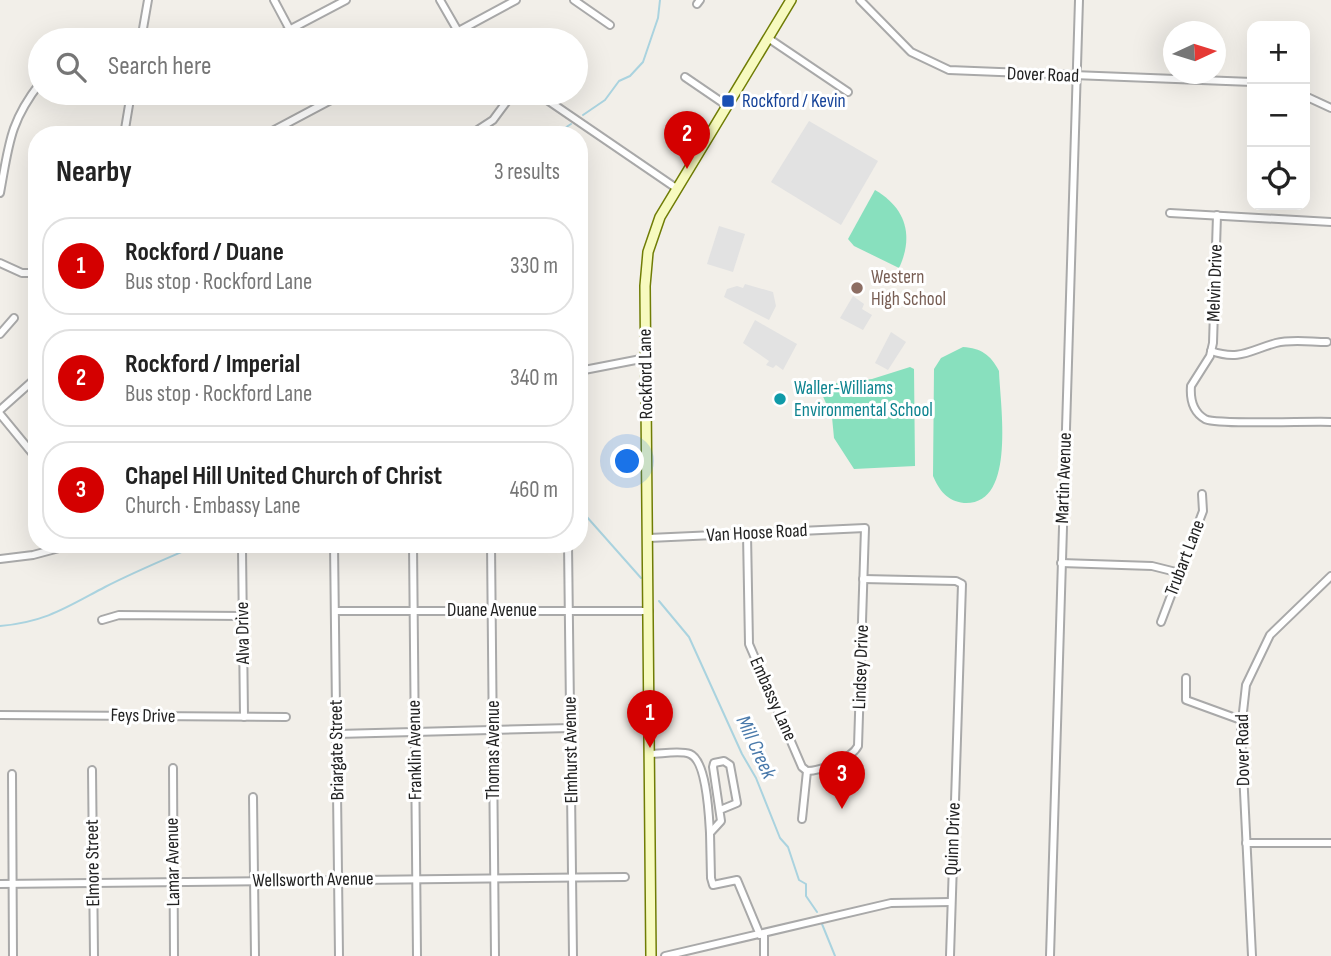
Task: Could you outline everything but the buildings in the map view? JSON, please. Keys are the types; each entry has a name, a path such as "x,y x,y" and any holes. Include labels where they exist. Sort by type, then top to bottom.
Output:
{"main road":[{"name":"Rockford Lane","path":"651,956 646,358 648,252 660,217 676,188 791,0"}],"street":[{"path":"143,28 148,0"},
{"path":"274,0 289,28"},
{"path":"294,28 346,0"},
{"path":"440,0 455,28"},
{"path":"464,28 516,0"},
{"path":"574,0 610,25"},
{"name":"Dover Road","path":"860,0 911,52 933,64 961,72 1247,82"},
{"name":"Martin Avenue","path":"1050,956 1079,0"},
{"path":"768,38 848,92"},
{"path":"685,77 726,105"},
{"path":"0,193 12,125 28,98"},
{"path":"1310,98 1331,108"},
{"path":"126,126 129,105"},
{"path":"282,126 321,105"},
{"path":"484,126 493,120 504,105"},
{"path":"555,105 585,126"},
{"path":"588,128 676,188"},
{"path":"1170,213 1331,222"},
{"name":"Melvin Drive","path":"1211,351 1217,215"},
{"path":"0,263 28,273"},
{"path":"0,334 14,318"},
{"path":"1327,342 1284,341 1244,355 1222,355 1211,351 1191,386 1193,404 1207,420 1221,424 1252,420 1331,422"},
{"path":"588,369 646,358"},
{"path":"28,386 0,412 28,447"},
{"name":"Trubart Lane","path":"1161,622 1203,511 1202,494"},
{"name":"Van Hoose Road","path":"649,538 865,528"},
{"name":"Lindsey Drive","path":"807,771 845,757 855,752 859,746 865,528"},
{"name":"Embassy Lane","path":"747,534 750,648 802,767 807,771"},
{"path":"0,559 29,553"},
{"name":"Alva Drive","path":"242,553 244,717"},
{"name":"Briargate Street","path":"334,553 339,956"},
{"name":"Franklin Avenue","path":"413,553 417,956"},
{"name":"Thomas Avenue","path":"491,553 495,956"},
{"name":"Elmhurst Avenue","path":"568,553 573,956"},
{"path":"1061,563 1152,566 1180,573"},
{"name":"Dover Road","path":"1252,956 1241,720 1246,685 1270,635 1331,576"},
{"name":"Quinn Drive","path":"665,956 891,903 951,902 962,584 956,581 863,579"},
{"name":"Duane Avenue","path":"335,611 649,611"},
{"path":"102,620 119,615 243,616"},
{"path":"1186,678 1185,700 1241,720"},
{"name":"Feys Drive","path":"0,715 286,717"},
{"path":"337,734 571,728"},
{"path":"650,754 689,754 697,760 709,810 713,885 737,880 762,934 764,956"},
{"path":"710,834 722,821 720,810 713,767 714,763 724,761 730,765 737,803 720,810"},
{"name":"Lamar Avenue","path":"173,768 174,956"},
{"name":"Elmore Street","path":"92,770 94,956"},
{"path":"802,819 807,771"},
{"path":"12,774 13,956"},
{"path":"253,797 255,956"},
{"path":"1247,843 1331,843"},
{"name":"Wellsworth Avenue","path":"0,884 625,877"},
{"path":"950,956 951,902"}],"green space":[{"path":"875,190 894,205 904,224 906,245 899,268 854,246 848,239"},
{"path":"963,347 985,353 999,371 1002,428 999,472 992,488 981,500 964,503 944,494 933,476 934,369 941,358"},
{"path":"910,367 914,369 915,466 854,469 834,438 832,417 818,385 872,379"}],"shaded area":[{"path":"809,121 878,161 841,225 771,182"},
{"path":"719,226 745,234 733,272 707,264"},
{"path":"745,284 773,292 776,306 769,320 724,297 727,289 737,286 743,288"},
{"path":"853,296 864,304 862,309 872,315 863,330 840,318"},
{"path":"755,320 797,344 783,370 776,365 773,368 766,365 769,361 743,343"},
{"path":"891,332 906,342 888,370 875,363"}],"waterway":[{"name":"Mill Creek","path":"583,115 605,100 619,81 630,76 643,62 658,18 660,0"},
{"name":"Mill Creek","path":"588,518 641,578"},
{"path":"0,626 30,621 56,612 180,553"},
{"name":"Mill Creek","path":"659,601 689,637 742,754 756,778 780,838 788,847 799,880 806,884 806,896 817,912"},
{"name":"Mill Creek","path":"822,924 835,956"}],"place":[{"name":"Rockford / Kevin","path":"728,101"},
{"name":"Rockford / Imperial","path":"687,169"},
{"name":"Western High School","path":"857,288"},
{"name":"Waller-Williams Environmental School","path":"780,399"},
{"name":"Rockford / Duane","path":"650,748"},
{"name":"Chapel Hill United Church of Christ","path":"842,809"}]}
